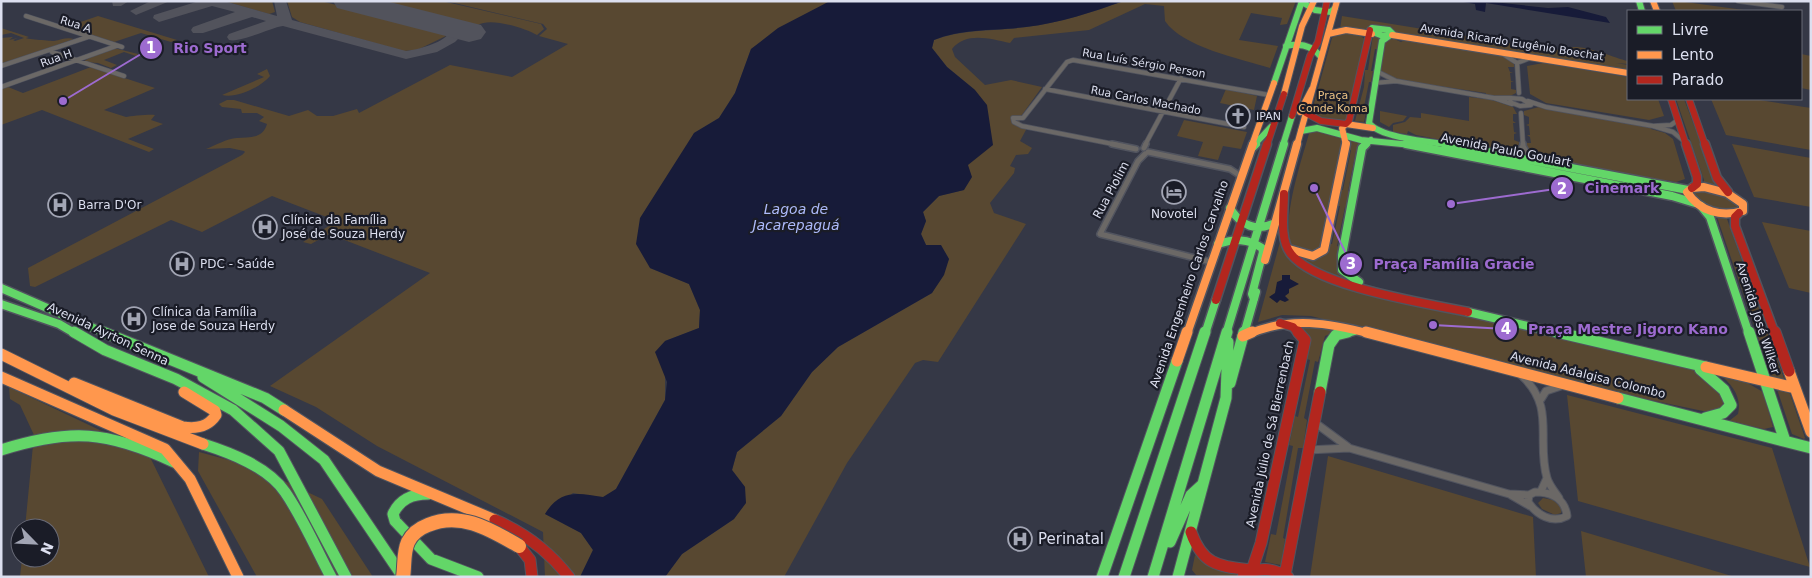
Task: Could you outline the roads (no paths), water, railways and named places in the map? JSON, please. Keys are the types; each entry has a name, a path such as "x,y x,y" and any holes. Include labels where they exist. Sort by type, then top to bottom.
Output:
{"main road":[{"path":"1307,3 1331,6"},
{"name":"Avenida Engenheiro Carlos Carvalho","path":"1102,577 1269,95 1292,45 1307,3"},
{"path":"1153,577 1253,242 1280,162 1310,56 1318,52 1328,34 1331,6"},
{"path":"1178,577 1306,113 1318,52 1331,6"},
{"path":"1288,249 1313,256 1324,250 1346,145 1346,129 1352,115 1370,35 1341,30 1328,34"},
{"name":"Avenida Ricardo Eugênio Boechat","path":"1370,35 1391,36 1627,73"},
{"path":"1368,286 1348,276 1342,270 1341,265 1362,148 1378,135 1368,123 1368,118 1382,41 1391,36"},
{"path":"1292,45 1318,52"},
{"name":"Avenida Engenheiro Carlos Carvalho","path":"1124,577 1274,124 1292,45"},
{"path":"1280,162 1284,157 1305,100 1312,89"},
{"path":"1671,100 1697,177 1697,184 1690,189"},
{"path":"1690,100 1719,184 1734,196"},
{"path":"1306,113 1346,129"},
{"path":"1252,147 1274,124"},
{"path":"1301,131 1316,127 1346,129"},
{"name":"Avenida Paulo Goulart","path":"1346,129 1372,128 1401,140 1672,196 1722,213 1739,213"},
{"name":"Avenida Paulo Goulart","path":"1346,129 1361,140 1401,140 1496,154 1690,189 1712,188 1734,196"},
{"name":"Avenida José Wilker","path":"1690,189 1687,196 1710,217 1786,441"},
{"path":"1284,194 1285,234 1288,249 1296,260 1313,271 1350,283 1795,388"},
{"name":"Avenida José Wilker","path":"1734,196 1744,208 1735,217 1735,226 1811,432"},
{"path":"1230,208 1241,224 1257,229 1269,229 1275,224"},
{"path":"1218,244 1236,239 1259,245 1263,252 1252,294 1254,299"},
{"name":"Avenida Ayrton Senna","path":"1,288 68,318 265,398 378,471 406,484 444,497 516,529 532,539 559,563 569,577"},
{"name":"Avenida Ayrton Senna","path":"1,304 59,324 105,350 157,373 176,379 215,400 252,426 279,451 331,577"},
{"name":"Avenida Adalgisa Colombo","path":"1243,336 1273,323 1306,319 1360,330 1811,448"},
{"name":"Avenida Júlio de Sá Bierrenbach","path":"1247,573 1261,543 1304,340 1293,327 1273,323"},
{"path":"1226,398 1229,325"},
{"path":"1190,529 1197,550 1203,556 1223,566 1247,573 1270,569 1287,576 1308,450 1331,340 1344,332 1360,330"},
{"name":"Avenida Ayrton Senna","path":"1,354 50,376 93,400 202,443 261,469 276,480 300,503 346,577"},
{"path":"1679,361 1710,375 1724,387 1731,399 1731,406 1722,415 1704,418 1685,414"},
{"path":"1,367 32,389"},
{"name":"Avenida Ayrton Senna","path":"194,370 265,417 293,432 324,460 403,577"},
{"path":"50,376 90,388 183,427 201,427 215,418 215,411 211,407 157,373"},
{"path":"1,376 165,449 190,479 238,577"},
{"path":"91,415 176,439 202,443"},
{"path":"1,450 26,441 55,436 100,436 131,442 175,462"},
{"path":"1159,555 1170,541 1183,516 1190,495 1203,484"},
{"path":"444,497 412,495 398,503 395,508 395,521 431,559 478,577"},
{"path":"403,577 408,543 411,538 425,525 449,517 462,519 519,546 528,554 531,562 532,577"}],"street":[{"path":"1738,1 1782,7"},
{"name":"Rua A","path":"26,16 122,48"},
{"path":"1,68 88,37"},
{"path":"1,68 52,52 69,44"},
{"name":"Rua H","path":"1,87 116,46"},
{"path":"52,52 124,76"},
{"path":"1497,52 1513,58 1517,63 1519,92 1527,104"},
{"path":"1517,63 1521,60 1534,58"},
{"name":"Rua Luís Sérgio Person","path":"1146,151 1022,126 1014,122 1013,118 1023,118 1067,62 1073,60 1269,95"},
{"path":"1376,71 1396,81"},
{"path":"1181,78 1163,112 1146,151 1230,169 1242,177"},
{"path":"1374,83 1396,81 1653,126 1673,132 1686,142"},
{"name":"Rua Carlos Machado","path":"1046,89 1244,128"},
{"path":"1512,101 1519,92"},
{"path":"1512,101 1527,104"},
{"path":"1512,101 1520,113 1523,146 1532,156 1551,164"},
{"path":"1520,113 1527,104"},
{"path":"1653,126 1671,125 1678,120"},
{"path":"1496,154 1518,152 1523,146"},
{"name":"Rua Piolim","path":"1146,151 1138,161 1100,232 1103,236 1211,262"},
{"path":"1509,494 1545,517 1561,520 1567,516 1568,510 1547,478 1541,399 1534,385 1514,370"},
{"path":"1541,399 1550,389 1571,385"},
{"path":"1314,422 1350,448"},
{"path":"1308,450 1350,448 1509,494 1529,495 1541,491 1559,498"},
{"path":"1541,491 1547,478"},
{"path":"1529,495 1530,506"}],"water":[{"name":"Lagoa de Jacarepaguá","path":"830,1 1124,1 1051,23 956,33 934,40 932,48 947,67 975,90 987,105 993,145 968,165 972,177 964,190 939,196 923,212 926,221 921,234 926,245 941,245 949,259 944,275 932,293 838,347 812,372 781,416 737,452 732,470 745,487 746,503 734,519 682,554 665,577 580,577 593,550 581,533 545,514 557,500 563,497 586,494 603,497 616,489 665,400 667,382 655,352 665,341 699,328 700,310 689,284 650,268 636,244 640,218 694,133 719,118 735,93 751,49 778,28"},
{"path":"1458,1 1484,1 1548,8 1568,7 1606,17 1610,23 1486,3 1485,12 1476,10 1475,4"},
{"path":"1282,275 1290,275 1290,279 1299,284 1289,289 1289,293 1285,296 1289,300 1285,302 1280,300 1277,303 1269,297 1275,293 1277,282 1282,280"}],"place":[{"name":"Rio Sport","path":"63,101"},
{"name":"IPAN","path":"1238,116"},
{"name":"Praça Família Gracie","path":"1314,188"},
{"name":"Novotel","path":"1174,192"},
{"name":"Cinemark","path":"1451,204"},
{"name":"Barra D'Or","path":"60,205"},
{"name":"Clínica da Família José de Souza Herdy","path":"265,227"},
{"name":"PDC - Saúde","path":"182,264"},
{"name":"Clínica da Família Jose de Souza Herdy","path":"134,319"},
{"name":"Praça Mestre Jigoro Kano","path":"1433,325"},
{"name":"Perinatal","path":"1020,539"}],"park label":[{"name":"Praça Conde Koma","path":"1333,101"}]}
